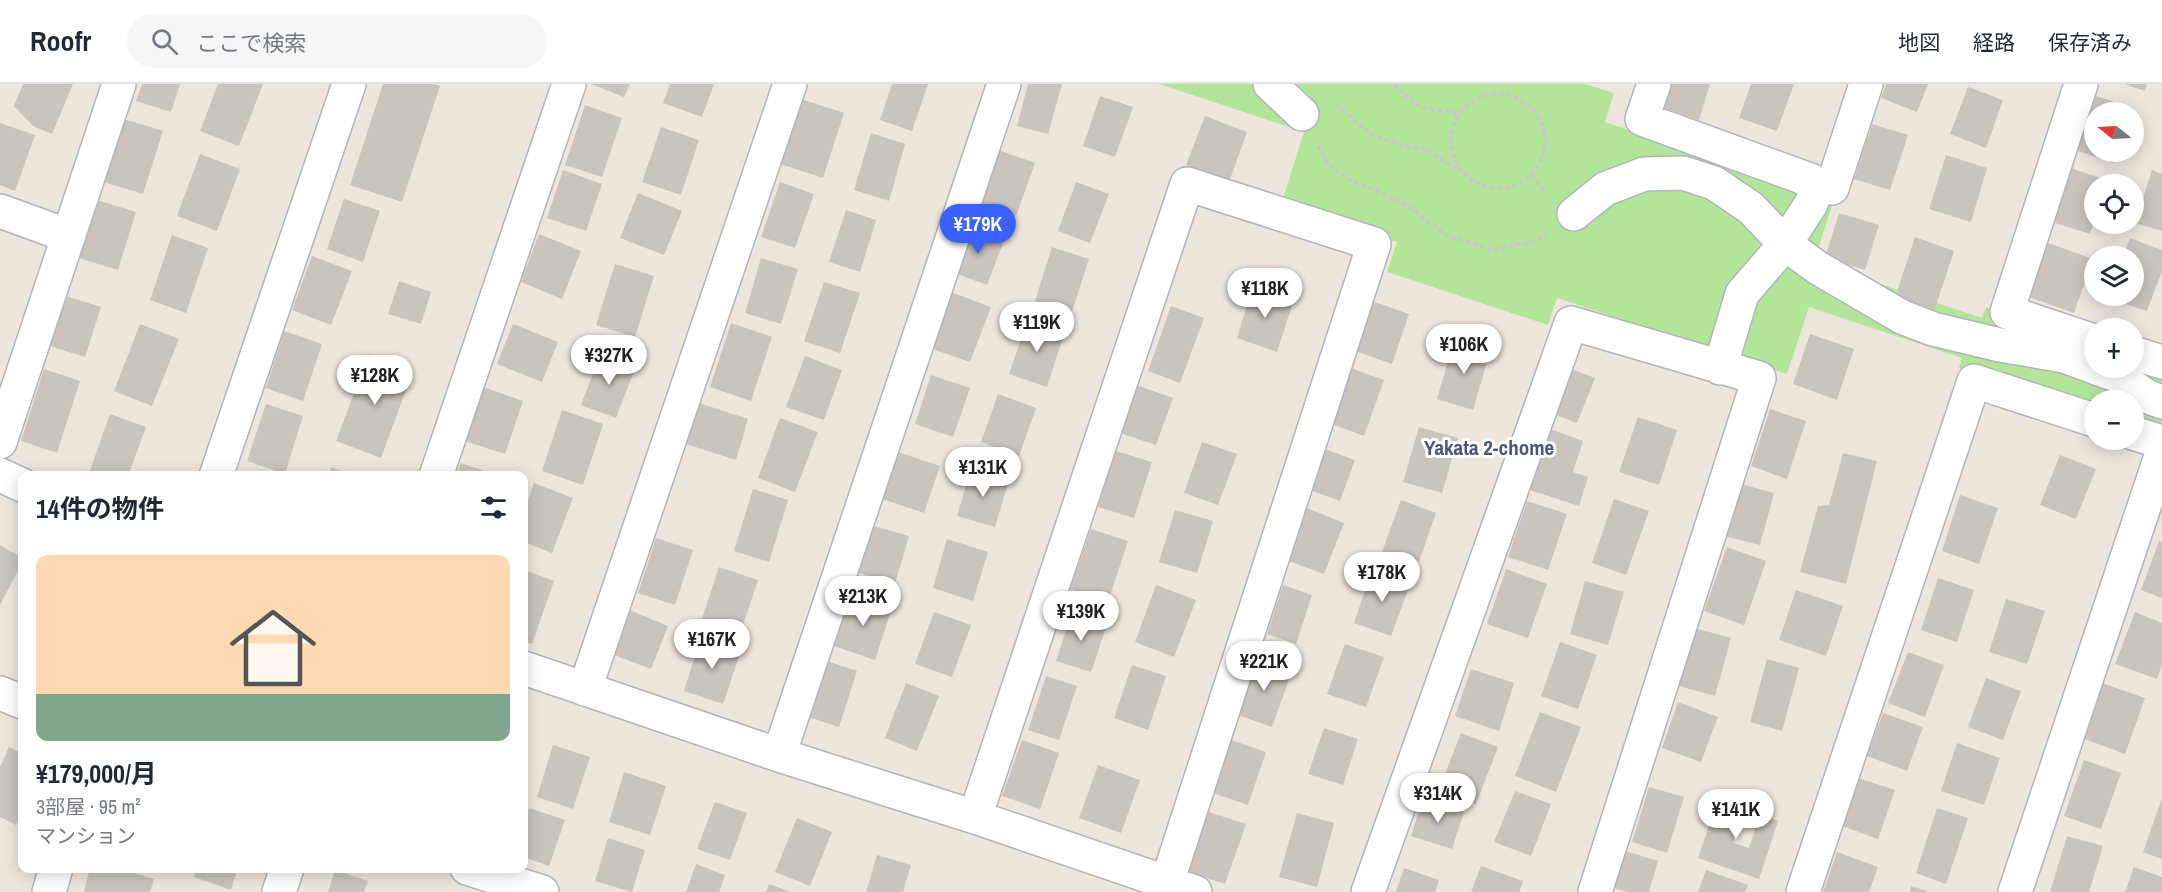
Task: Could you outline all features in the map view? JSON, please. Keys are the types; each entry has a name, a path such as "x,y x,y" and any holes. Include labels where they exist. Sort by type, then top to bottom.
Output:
{"street":[{"path":"0,442 119,84"},
{"path":"218,471 349,84"},
{"path":"438,471 569,84"},
{"path":"585,689 790,84"},
{"path":"779,755 1004,84"},
{"path":"1270,84 1302,114"},
{"path":"1654,84 1642,119 1832,188 1866,84"},
{"path":"2081,84 2007,312 2084,337"},
{"path":"1574,214 1605,189 1644,174 1683,173 1714,183 1751,208 1785,244 1818,268 1902,317 1933,329 2000,345 2064,356 2084,363"},
{"path":"1720,368 1742,294 1785,244 1811,204 1819,183"},
{"path":"528,669 779,755 975,817 1175,889 1374,244 1187,184 975,817"},
{"path":"0,210 69,236"},
{"path":"1368,892 1571,323 1759,378 1595,892"},
{"path":"2144,356 2162,362"},
{"path":"2120,378 2146,396 2162,402"},
{"path":"1803,892 1974,381 2084,417"},
{"path":"2144,436 2162,442"},
{"path":"2015,892 2162,453"},
{"path":"0,475 18,483"},
{"path":"0,693 18,700"},
{"path":"48,892 54,873"},
{"path":"279,892 285,873"},
{"path":"483,873 542,892"}],"path":[{"path":"1394,84 1415,105 1459,113"},
{"path":"1461,172 1453,158 1450,142 1452,126 1459,113 1470,102 1485,95 1500,93 1515,96 1528,104 1539,116 1544,131 1545,146 1541,162 1532,175 1519,184 1504,189 1488,188 1473,182 1427,149 1410,147 1372,135 1324,96 1302,114 1329,165 1352,182 1376,190 1405,204 1448,236 1493,250 1535,241 1574,214"}],"green space":[{"path":"1159,84 1585,84 1614,93 1605,122 1834,199 1814,262 1982,318 1986,307 2084,340 2084,378 2144,378 2144,367 2162,366 2162,435 2144,429 2144,390 2084,390 2084,410 1959,368 1962,358 1809,307 1787,374 1557,298 1548,325 1387,272 1397,242 1281,205 1304,132"}],"building":[{"path":"23,84 73,84 52,134 33,126 14,106"},
{"path":"142,84 180,84 171,112 136,101"},
{"path":"218,84 263,84 239,146 200,131"},
{"path":"383,84 435,84 440,86 402,202 350,185"},
{"path":"591,84 630,84 624,97"},
{"path":"670,84 714,84 702,117 663,103"},
{"path":"892,84 928,84 912,131 880,120"},
{"path":"1028,84 1062,84 1048,134 1017,126"},
{"path":"1668,84 1710,84 1699,120 1661,107"},
{"path":"1751,84 1794,84 1777,131 1739,118"},
{"path":"1886,84 1928,84 1917,112 1881,98"},
{"path":"2124,84 2147,84 2145,91"},
{"path":"1968,87 2003,100 1986,148 1950,134"},
{"path":"2093,95 2115,102 2091,102"},
{"path":"1100,96 1133,107 1115,157 1083,146"},
{"path":"801,99 844,113 823,178 780,164"},
{"path":"585,105 622,118 602,177 565,165"},
{"path":"1205,116 1247,132 1229,182 1186,165"},
{"path":"124,119 163,131 143,194 104,182"},
{"path":"2084,122 2084,153 2075,150"},
{"path":"0,123 35,135 15,191 0,185"},
{"path":"1872,124 1908,135 1890,190 1854,179"},
{"path":"661,127 699,140 681,195 642,182"},
{"path":"871,133 905,144 889,201 854,190"},
{"path":"998,150 1035,163 1016,216 979,203"},
{"path":"200,154 240,169 217,231 177,216"},
{"path":"1946,155 1987,168 1971,222 1929,209"},
{"path":"2070,168 2088,174 2084,174 2084,232 2052,222"},
{"path":"563,170 602,184 586,231 547,218"},
{"path":"2152,170 2162,174 2162,231 2144,226 2144,195"},
{"path":"780,182 814,194 795,248 761,237"},
{"path":"1076,182 1109,194 1090,243 1058,231"},
{"path":"638,193 682,211 664,255 620,238"},
{"path":"344,199 380,211 363,262 327,249"},
{"path":"97,200 136,212 118,270 79,258"},
{"path":"846,210 876,220 860,272 829,262"},
{"path":"1839,213 1879,225 1865,270 1825,258"},
{"path":"969,225 1005,238 987,285 952,272"},
{"path":"539,234 581,251 562,299 521,282"},
{"path":"172,235 208,248 186,313 150,300"},
{"path":"1915,237 1954,251 1934,311 1895,298"},
{"path":"2130,238 2162,250 2162,271 2147,311 2132,306 2144,306 2144,246 2127,246"},
{"path":"2048,243 2084,256 2084,285 2074,313 2029,297"},
{"path":"1052,247 1089,259 1072,312 1035,301"},
{"path":"312,256 352,271 331,325 292,310"},
{"path":"761,258 798,269 781,324 745,313"},
{"path":"615,264 654,276 635,337 596,325"},
{"path":"399,281 431,292 421,324 388,314"},
{"path":"824,282 860,293 840,353 804,341"},
{"path":"1253,286 1294,299 1277,352 1237,338"},
{"path":"948,291 991,307 970,362 927,347"},
{"path":"66,296 101,307 85,357 50,346"},
{"path":"1372,301 1409,314 1392,364 1355,351"},
{"path":"1171,306 1204,318 1180,383 1148,371"},
{"path":"1028,319 1065,331 1047,387 1009,374"},
{"path":"731,323 772,337 751,401 710,387"},
{"path":"140,324 179,339 152,406 114,391"},
{"path":"513,324 558,342 542,382 497,364"},
{"path":"284,331 322,344 303,401 266,388"},
{"path":"1810,334 1854,349 1837,400 1793,384"},
{"path":"1454,341 1490,351 1473,410 1437,399"},
{"path":"601,353 636,366 616,418 581,405"},
{"path":"369,354 413,371 381,458 336,441"},
{"path":"805,356 842,370 824,420 786,407"},
{"path":"1348,367 1384,380 1364,436 1329,423"},
{"path":"44,369 80,381 57,453 21,441"},
{"path":"1571,369 1595,378 1577,423 1553,414"},
{"path":"931,375 970,388 953,437 915,424"},
{"path":"1136,385 1173,398 1156,445 1120,433"},
{"path":"483,387 523,401 505,454 465,441"},
{"path":"998,394 1036,408 1019,456 981,442"},
{"path":"696,402 748,419 736,460 683,443"},
{"path":"266,404 303,416 286,471 276,471 247,461"},
{"path":"1770,409 1806,421 1787,479 1751,466"},
{"path":"562,410 603,424 583,485 542,471"},
{"path":"110,414 146,427 130,471 90,471"},
{"path":"1638,417 1677,430 1659,485 1619,472"},
{"path":"780,418 818,432 795,492 758,478"},
{"path":"1419,427 1458,438 1442,493 1403,482"},
{"path":"1550,429 1583,441 1573,472 1588,477 1579,506 1530,490"},
{"path":"1202,442 1237,454 1218,505 1184,493"},
{"path":"1322,448 1355,460 1340,501 1307,489"},
{"path":"1116,451 1152,462 1134,518 1098,507"},
{"path":"898,452 940,466 924,513 882,499"},
{"path":"1843,453 1877,461 1846,584 1800,572 1818,506 1829,505"},
{"path":"2060,455 2096,469 2076,519 2040,505"},
{"path":"461,463 484,471 458,471"},
{"path":"331,467 342,471 330,471"},
{"path":"971,469 1009,480 995,527 957,516"},
{"path":"534,483 573,498 552,553 528,544 528,501"},
{"path":"1737,483 1774,493 1760,545 1724,536"},
{"path":"753,489 788,500 769,562 734,551"},
{"path":"1960,495 1998,508 1979,564 1942,551"},
{"path":"1614,499 1649,511 1626,575 1592,563"},
{"path":"1401,500 1436,513 1418,564 1382,552"},
{"path":"1527,501 1567,514 1548,570 1508,557"},
{"path":"1307,508 1344,523 1324,574 1286,560"},
{"path":"1175,510 1213,521 1197,573 1159,562"},
{"path":"870,525 909,536 895,583 856,572"},
{"path":"1091,529 1128,541 1108,602 1070,589"},
{"path":"656,538 693,550 675,605 638,593"},
{"path":"947,539 988,552 973,601 933,588"},
{"path":"2159,541 2162,542 2162,598 2141,590"},
{"path":"0,545 18,556 18,571 0,605"},
{"path":"1727,547 1766,561 1744,625 1704,611"},
{"path":"719,567 758,580 740,634 701,622"},
{"path":"1506,569 1547,584 1528,638 1487,624"},
{"path":"1372,570 1410,584 1391,636 1354,623"},
{"path":"528,571 554,581 532,644 528,642"},
{"path":"1938,578 1974,590 1957,642 1921,630"},
{"path":"1585,581 1624,592 1608,645 1570,634"},
{"path":"1156,585 1196,600 1174,657 1135,642"},
{"path":"1283,585 1312,595 1296,644 1267,634"},
{"path":"1796,590 1843,606 1826,656 1779,640"},
{"path":"851,595 892,608 875,660 834,646"},
{"path":"2006,599 2045,611 2027,664 1989,652"},
{"path":"627,609 668,626 651,669 609,653"},
{"path":"934,612 971,625 952,677 915,664"},
{"path":"1072,612 1107,624 1091,672 1056,661"},
{"path":"2135,612 2162,623 2162,665 2157,679 2115,664"},
{"path":"1695,628 1731,638 1715,696 1679,686"},
{"path":"701,637 741,650 723,704 684,691"},
{"path":"1560,642 1597,655 1578,709 1541,696"},
{"path":"1345,644 1384,657 1366,707 1327,694"},
{"path":"1908,652 1944,665 1925,717 1888,703"},
{"path":"1255,658 1292,671 1272,727 1235,714"},
{"path":"1767,659 1799,668 1782,731 1750,722"},
{"path":"824,660 857,671 839,727 805,716"},
{"path":"1132,665 1166,676 1148,730 1114,718"},
{"path":"1471,669 1514,683 1499,731 1455,716"},
{"path":"1046,676 1077,686 1059,740 1028,730"},
{"path":"1986,678 2021,691 2003,740 1968,727"},
{"path":"906,683 939,696 917,751 885,738"},
{"path":"2102,683 2145,698 2125,754 2082,738"},
{"path":"1678,702 1718,717 1701,762 1662,748"},
{"path":"1540,712 1581,727 1556,792 1515,776"},
{"path":"1883,713 1923,727 1907,771 1867,756"},
{"path":"1324,728 1358,739 1343,785 1308,774"},
{"path":"1461,733 1498,747 1476,804 1439,789"},
{"path":"1228,739 1266,752 1248,805 1210,792"},
{"path":"1022,740 1059,753 1040,809 1002,796"},
{"path":"1957,743 2000,758 1984,805 1941,791"},
{"path":"553,745 590,757 573,809 537,797"},
{"path":"9,747 18,751 18,820 16,825 0,817 0,767"},
{"path":"2084,760 2121,773 2101,829 2064,816"},
{"path":"1098,765 1140,780 1121,833 1079,818"},
{"path":"624,772 666,786 650,835 609,822"},
{"path":"1858,778 1895,790 1878,839 1842,826"},
{"path":"1649,787 1684,797 1667,853 1632,842"},
{"path":"1515,791 1551,804 1531,856 1494,842"},
{"path":"1719,796 1745,805 1733,843 1749,848 1760,815 1778,821 1759,879 1698,858"},
{"path":"2162,798 2162,859 2143,852"},
{"path":"1423,799 1464,812 1452,849 1411,836"},
{"path":"715,802 747,813 730,860 697,849"},
{"path":"529,808 565,820 549,866 528,858"},
{"path":"1937,808 1968,818 1946,884 1916,873"},
{"path":"1206,811 1246,824 1225,884 1186,871"},
{"path":"1297,813 1334,823 1317,887 1279,877"},
{"path":"797,818 832,832 810,886 775,872"},
{"path":"2067,836 2103,846 2089,892 2050,892"},
{"path":"608,838 645,850 632,892 595,881"},
{"path":"1622,850 1658,861 1649,892 1627,892 1611,887"},
{"path":"1837,852 1878,867 1869,892 1823,892"},
{"path":"877,855 911,865 903,892 866,892"},
{"path":"696,864 725,875 719,892 686,892"},
{"path":"1481,866 1523,881 1519,892 1471,892"},
{"path":"2134,867 2162,877 2162,892 2125,892"},
{"path":"1404,868 1439,880 1435,892 1396,892"},
{"path":"1706,870 1748,885 1745,892 1698,892"},
{"path":"89,873 134,873 154,879 150,892 84,892"},
{"path":"195,873 236,873 231,890 194,877"},
{"path":"334,873 344,873 368,881 364,892 328,892"},
{"path":"769,884 791,892 766,892"},
{"path":"1911,886 1927,891 1927,892 1910,892"}],"district":[{"name":"Yakata 2-chome","path":"1489,447"}]}
